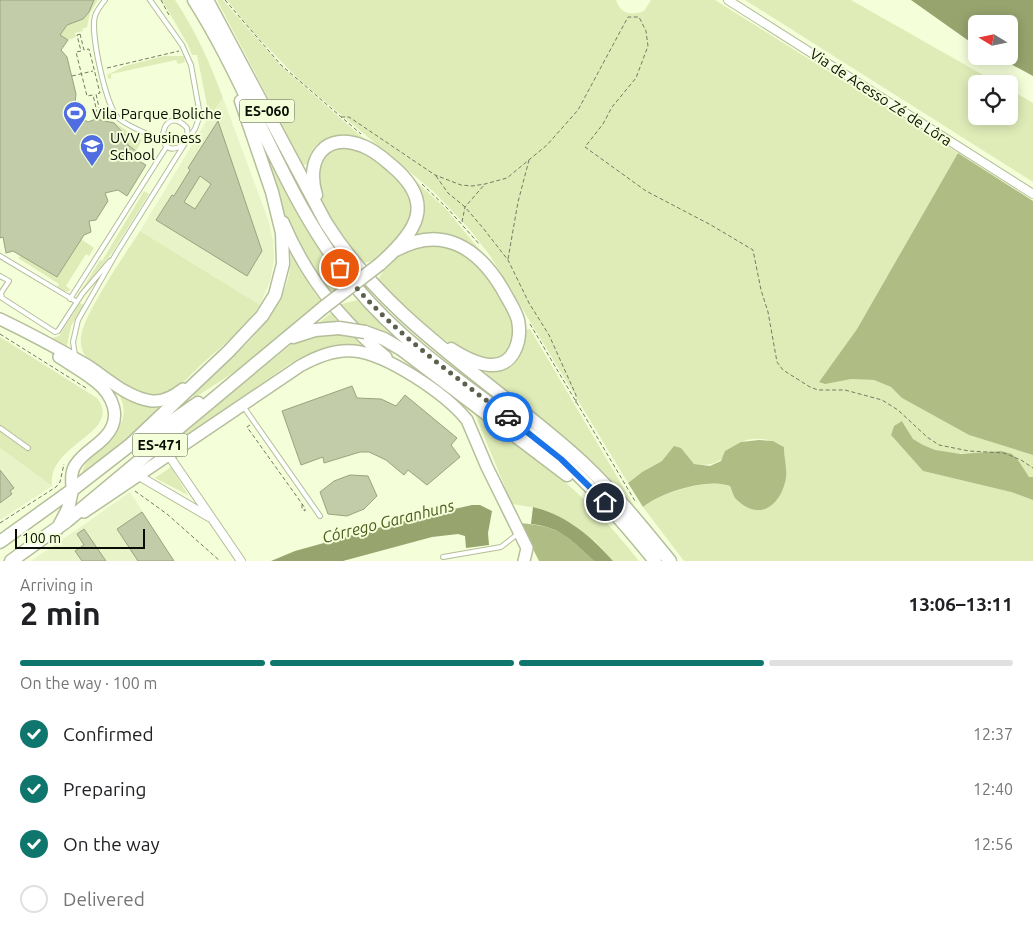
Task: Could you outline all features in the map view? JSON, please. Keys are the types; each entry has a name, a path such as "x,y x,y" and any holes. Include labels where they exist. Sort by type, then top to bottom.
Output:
{"main road":[{"name":"ES-060","path":"194,0 314,230 355,287 400,333 561,459 605,502 655,561"},
{"name":"ES-060","path":"207,0 326,223 345,251 366,276 414,324 447,353 555,438 586,465 620,501 670,561"},
{"path":"228,63 277,209 301,258 327,297 354,328 400,368 447,401 467,422 527,548 524,561"},
{"path":"326,223 313,180 313,168 316,158 323,149 333,143 344,142 363,146 379,154 403,175 410,183 415,194 418,207 414,224 406,239 396,250"},
{"path":"72,490 130,445 229,351 262,316 279,284 284,254 277,209"},
{"path":"396,250 412,242 438,239 455,243 471,251 492,271 513,307 518,320 518,340 514,352 507,360 491,365 474,361 458,353 414,324"},
{"name":"ES-471","path":"11,561 62,525 161,444 251,366 396,250"},
{"path":"0,319 77,359 134,396 153,401 162,401 178,394 229,351"},
{"path":"0,319 95,381 112,399 114,409 112,428 106,436 76,463 71,477 72,490 68,510 62,525"},
{"path":"277,345 305,333 339,328 365,332 384,339 401,349 597,498 633,535"},
{"path":"62,525 170,456 291,371 324,354 344,351 363,352 400,368"},
{"name":"ES-471","path":"1,539 251,366"}],"street":[{"name":"Via de Acesso Zé de Lôra","path":"728,0 1033,194"},
{"path":"161,444 241,561"},
{"path":"139,476 211,518"}],"lane":[{"path":"77,359 73,342 78,320 117,252 184,145 173,148 167,146 163,141 118,117 110,103 101,69 94,26 95,16 105,0"},
{"path":"150,0 184,50 190,65 200,115 195,130 188,140 187,128 177,121 171,122 162,130 163,141"},
{"path":"70,299 167,146"},
{"path":"0,276 9,281 2,293 2,298 53,332 58,332 77,302 117,252"},
{"path":"0,256 77,302"},
{"path":"243,406 320,516"},
{"path":"0,428 28,448"},
{"path":"443,557 501,547 519,533"}],"path":[{"path":"341,117 350,117 367,131 435,175 461,185 472,186 507,178 547,146 578,110 628,17 639,17 646,31 648,46 636,78 612,107 603,124 585,147 646,191 711,225 753,250 761,290 768,312 777,362 783,370 818,390 845,390 882,400 898,410 939,445 969,451 1004,453 1021,460 1033,468"},
{"path":"84,50 80,34 77,34 81,51 76,52 86,96 93,94 97,112 100,112 96,94"},
{"path":"72,76 184,50"},
{"path":"508,260 518,202 529,160"},
{"path":"435,175 448,192 465,207 508,260 529,303 549,335 576,395 576,404"},
{"path":"461,222 465,207 485,184"},
{"path":"0,334 86,388"},
{"path":"254,422 247,427 302,504"},
{"path":"0,523 56,487 60,482 60,472 66,460"},
{"path":"130,488 167,514 220,561"}],"shaded area":[{"path":"92,0 98,0 90,13 87,27 82,29 83,31 75,33 76,37 68,40 60,35 67,25 83,18"},
{"path":"162,0 175,0 190,23 223,98 206,122 204,116 209,115 197,55 192,55"},
{"path":"217,0 223,0 280,65 371,145 352,140 333,138 324,140 311,152 307,164 303,165"},
{"path":"227,0 616,0 623,11 635,13 644,11 651,0 715,0 958,153 857,329 819,382 851,379 874,380 891,387 902,398 969,435 1033,455 1033,477 1029,477 1001,451 956,453 934,450 914,440 902,421 894,426 891,435 923,471 1011,492 1033,500 1033,561 684,561 643,507 672,492 697,485 721,484 730,486 735,498 784,487 786,473 784,447 763,439 747,440 740,443 720,460 706,465 694,464 684,452 654,465 628,483 491,257 471,231 434,192 299,80 252,31"},
{"path":"745,0 851,0 983,75 968,75 968,125 1018,125 1018,94 1033,103 1033,182"},
{"path":"911,0 1033,0 1033,76 1013,65 1018,65 1018,15 968,15 968,40"},
{"path":"164,56 184,56 185,62 178,64 176,60 111,74 111,79 107,75 125,66"},
{"path":"223,98 269,222 273,241 274,260 270,281 260,305 140,231 206,122"},
{"path":"102,112 104,118 109,117 112,121 142,140 136,151 128,145 118,127 110,121 99,119 97,114"},
{"path":"336,146 362,149 403,180 414,206 406,231 377,259 365,263 329,215 317,186 321,158"},
{"path":"958,153 1033,201 1033,455 969,435 902,398 891,387 874,380 851,379 825,384 819,382 857,329"},
{"path":"272,165 307,231 342,281 334,295 236,371 194,398 193,394 246,345 262,326 276,306 286,285 291,263 289,238 270,167"},
{"path":"408,174 446,209 492,265 485,258 416,235"},
{"path":"144,191 149,194 112,253 79,294 100,260 102,261"},
{"path":"140,231 260,305 240,329 183,382 171,392 162,395 140,392 100,368 87,358 81,344 81,337 89,314"},
{"path":"81,239 94,248 89,256 86,254 66,286 71,290 69,291 56,288 59,284 18,258 21,255 57,277"},
{"path":"442,244 476,259 511,312 515,333 507,354 497,359 483,359 467,353 433,331 378,280 391,261 404,252 420,247"},
{"path":"357,300 393,337 399,352 384,348 356,345 328,348 302,357 289,364 133,475 132,473 342,304"},
{"path":"80,303 84,305 71,326 67,346 52,338 59,336"},
{"path":"530,329 635,507 582,451 481,372 480,370 513,363 520,353 524,330"},
{"path":"0,337 97,398 103,410 101,421 60,459 53,472 52,486 0,448"},
{"path":"117,391 164,406 139,431 82,473 94,453 119,427 123,417 123,405"},
{"path":"474,412 520,444 563,480 603,519 639,561 613,561 595,541 537,508 512,504"},
{"path":"902,421 913,439 935,450 961,454 1001,451 1012,454 1029,477 1033,477 1033,500 1011,492 923,471 891,435 894,426"},
{"path":"773,441 784,447 786,466 784,486 780,494 771,506 764,509 751,509 743,505 735,498 730,486 721,484 697,485 685,488 660,497 643,507 628,483 642,472 662,461 674,446 681,448 694,464 710,466 721,461 725,451 741,442"},
{"path":"0,448 52,486 0,520"},
{"path":"171,467 188,495 155,478"},
{"path":"130,492 174,561 31,561 82,526"},
{"path":"472,505 480,505 492,511 488,533 489,545 466,548 465,536 458,534 432,537 343,561 271,561 295,551 414,518"},
{"path":"533,507 567,521 587,535 613,561 594,561 566,536 551,528 531,524"},
{"path":"520,523 545,527 562,533 594,561 539,561"}],"building":[{"path":"0,0 94,0 89,12 83,19 67,25 60,35 68,40 61,50 67,57 76,94 75,103 83,109 79,117 88,122 96,119 114,123 126,136 128,145 136,151 132,157 146,165 127,196 118,190 105,193 108,201 96,220 89,221 91,232 84,235 57,277 13,251 6,253 3,237 0,238"},
{"path":"218,121 262,251 247,276 156,220 190,170 188,168","holes":["200,176 211,184 195,209 184,202"]},
{"path":"352,386 357,398 381,399 396,406 405,395 457,438 451,445 460,457 427,485 408,470 404,475 386,460 369,452 360,452 324,463 323,457 301,465 282,411"},
{"path":"0,470 14,488 10,491 12,494 0,503"},
{"path":"350,475 368,476 377,496 364,509 347,516 328,514 320,492 334,481"},
{"path":"142,512 174,561 138,561 117,529"},
{"path":"84,529 106,561 82,561 75,551 84,545 77,534"}],"way so far":[{"path":"340,268 384,319 508,417"}],"place":[{"name":"Vila Parque Boliche","path":"75,134"},
{"name":"UVV Business School","path":"92,167"}],"route":[{"path":"508,417 561,459 605,502"}],"water label":[{"name":"Córrego Garanhuns","path":"388,521"}]}
